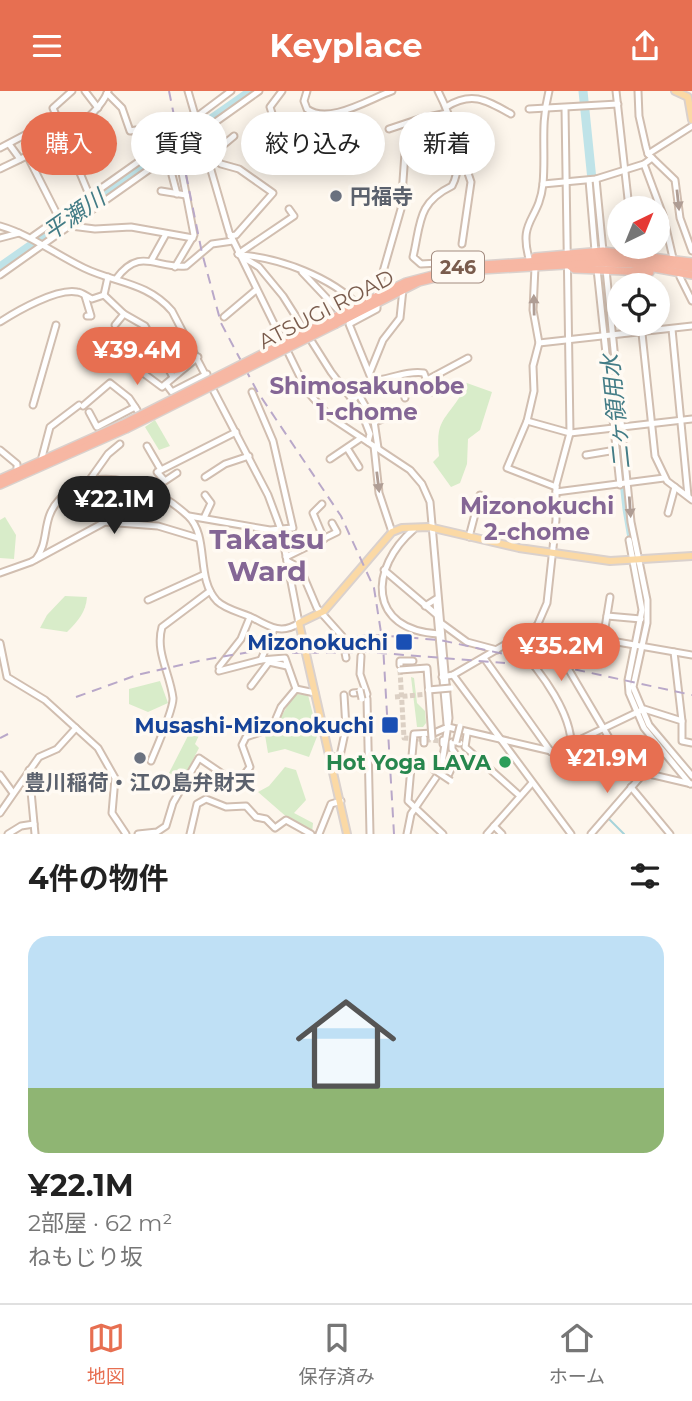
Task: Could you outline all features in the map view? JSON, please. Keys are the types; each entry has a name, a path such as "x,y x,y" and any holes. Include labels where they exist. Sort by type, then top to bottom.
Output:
{"highway":[{"name":"246","path":"568,259 574,269 607,257"},
{"name":"246","path":"670,257 692,262"},
{"name":"ATSUGI ROAD","path":"377,299 441,275 568,259 640,259 692,268"},
{"name":"ATSUGI ROAD","path":"599,260 692,277"},
{"name":"246","path":"599,260 636,271 692,277"},
{"name":"ATSUGI ROAD","path":"0,485 360,309 406,282 449,268 532,263"},
{"name":"ATSUGI ROAD","path":"0,479 124,426"}],"main road":[{"path":"675,91 688,94 692,120"},
{"path":"346,834 341,801 299,623 323,612 392,532 402,528 432,528 552,553 610,561 692,556"}],"street":[{"path":"55,112 53,108 72,91"},
{"path":"85,91 98,108"},
{"path":"188,91 194,112"},
{"path":"205,112 231,91"},
{"path":"227,113 259,91"},
{"path":"307,91 304,105 316,113 336,113 392,91"},
{"path":"438,91 447,110"},
{"path":"549,91 544,110 543,184 538,204 524,234 532,263 533,310 538,343 533,366 534,391 527,421 506,468 556,490 664,478"},
{"path":"611,91 617,97 628,196"},
{"path":"638,91 640,121 650,156 675,180 680,218 692,251"},
{"path":"93,112 108,92 122,108 131,131"},
{"path":"271,112 270,107 277,92"},
{"path":"440,112 447,110 459,95 472,94 493,101 511,114"},
{"path":"529,109 584,106 617,97"},
{"path":"447,677 536,627 545,613 556,490 570,433 565,108"},
{"path":"389,129 399,125"},
{"path":"543,184 592,179 644,165 650,156 692,125"},
{"path":"227,142 234,136"},
{"path":"0,148 21,138"},
{"path":"0,169 20,159 9,144"},
{"path":"0,275 177,148 193,238 175,267"},
{"path":"644,165 663,215 673,258"},
{"path":"116,279 122,271 142,259 175,267 193,263 212,244 236,235 274,193 239,169 227,166"},
{"path":"33,238 131,167"},
{"path":"38,175 59,218"},
{"path":"81,175 90,197"},
{"path":"172,175 177,194"},
{"path":"214,175 231,239 307,391 330,417 407,467 419,480 431,507 447,677 448,727 441,770 414,808 407,834"},
{"path":"371,381 349,324 377,309 377,299 391,255 401,209 403,175"},
{"path":"449,268 439,263 426,265 413,257 421,213 435,194 452,186 457,175"},
{"path":"462,244 471,182 468,175"},
{"path":"592,179 607,327"},
{"path":"161,191 186,195"},
{"path":"238,254 294,216 289,209"},
{"path":"0,226 33,238 81,267 137,284 165,303 177,318 268,495 281,530 299,623 284,630 274,629 220,604 203,575 198,538 189,516"},
{"path":"71,226 95,229 131,227 193,238"},
{"path":"0,237 19,233"},
{"path":"151,261 166,234"},
{"path":"238,254 270,277 331,372 357,397 375,422 373,446"},
{"path":"238,254 300,270 360,309"},
{"path":"300,270 308,282 337,309"},
{"path":"104,295 108,277"},
{"path":"680,277 692,301"},
{"path":"369,372 383,340 401,318 403,289"},
{"path":"224,317 256,290"},
{"path":"0,322 45,299 76,291 92,299 104,295"},
{"path":"104,295 124,314 142,323 173,377"},
{"path":"85,296 91,316 87,316"},
{"path":"115,325 124,314"},
{"path":"33,405 56,325"},
{"path":"690,498 672,329 692,326"},
{"path":"149,336 140,343 131,364 162,387 198,358"},
{"path":"538,343 608,336 624,484"},
{"path":"642,336 655,456 664,478 690,498"},
{"path":"427,380 468,358"},
{"path":"357,397 371,381 399,378 416,372 424,373 431,392"},
{"path":"166,384 172,392 207,374"},
{"path":"399,378 405,398"},
{"path":"41,461 50,427 110,383 136,409 97,427 82,406"},
{"path":"36,559 41,550 49,513 60,499 76,488 105,479 124,481 153,490 189,516 281,530 293,527 273,442 252,392"},
{"path":"357,397 370,434 379,493 392,532"},
{"path":"375,422 395,414"},
{"path":"527,421 570,433 692,419"},
{"path":"618,427 616,450 636,560 641,619 639,646"},
{"path":"177,473 165,481 157,473 236,432"},
{"path":"330,459 361,438"},
{"path":"86,485 108,453 120,444"},
{"path":"147,446 160,470"},
{"path":"347,448 359,467"},
{"path":"0,450 17,464 17,472"},
{"path":"586,455 616,450"},
{"path":"205,477 225,464 249,456"},
{"path":"668,513 675,487"},
{"path":"76,488 91,501 110,506 118,523"},
{"path":"204,518 211,503 205,495"},
{"path":"469,537 480,495"},
{"path":"322,505 313,513 324,539"},
{"path":"0,573 69,544 92,527 105,522 158,526 198,538"},
{"path":"287,559 337,532 332,523"},
{"path":"414,529 394,549 384,570 381,586 386,608 391,617 415,629 439,634"},
{"path":"629,540 647,609 628,686 650,731 691,781"},
{"path":"287,559 300,568 317,608 342,636 346,658"},
{"path":"384,570 437,615"},
{"path":"436,571 437,615 447,677 503,742 570,834"},
{"path":"148,600 203,575"},
{"path":"151,761 173,703 166,664 159,649 162,627 210,591"},
{"path":"603,640 610,597"},
{"path":"425,606 436,599"},
{"path":"607,616 641,619"},
{"path":"250,617 241,639 219,669 285,658 296,689"},
{"path":"442,623 467,642 496,650"},
{"path":"536,627 692,655"},
{"path":"536,627 566,665 628,770"},
{"path":"261,660 274,629"},
{"path":"513,641 564,714 573,743 570,757"},
{"path":"0,643 7,677 45,700 99,748 115,778 112,813 126,834"},
{"path":"674,652 682,741 692,743"},
{"path":"361,656 360,674 367,694 359,694 366,693 369,733 370,834"},
{"path":"484,658 552,753"},
{"path":"413,661 400,663 427,669 432,738"},
{"path":"251,686 269,662 287,666"},
{"path":"430,685 451,687"},
{"path":"296,689 315,693"},
{"path":"138,834 157,832 166,826 175,799 188,782 199,758 227,777 241,779 246,775 250,767 243,750 243,741 250,734 266,732 272,728 281,706 296,689"},
{"path":"331,758 340,756 346,728 344,695"},
{"path":"573,743 638,711 682,721"},
{"path":"443,834 414,808 408,798 414,734 434,733 448,727 467,734 643,774 691,781"},
{"path":"0,813 39,757 57,749 76,728"},
{"path":"346,728 369,733"},
{"path":"435,770 446,778 456,748 459,728"},
{"path":"467,734 465,747 520,796"},
{"path":"29,770 35,834"},
{"path":"591,834 643,774"},
{"path":"0,775 13,793"},
{"path":"487,834 532,783"},
{"path":"631,787 670,834"},
{"path":"190,834 197,804 206,799 226,807 246,806 256,817 266,818 275,828 286,820 312,834"},
{"path":"319,834 331,804 341,801"},
{"path":"8,834 21,826 34,824"},
{"path":"494,826 502,834"}],"green space":[{"path":"464,382 492,392 480,430 468,439 467,464 460,483 451,487 433,462 439,456 438,436 444,418 459,398 458,386"},
{"path":"155,420 170,446 159,450 145,427"},
{"path":"5,517 16,535 14,559 0,558 0,520"},
{"path":"65,596 87,597 78,620 67,632 40,628 47,615"},
{"path":"411,677 414,678 417,703 425,711 426,723 423,727 417,727"},
{"path":"160,681 168,703 148,712 129,704 129,689"},
{"path":"296,694 308,695 318,734 309,757 285,749 268,753 265,735 274,727"},
{"path":"192,728 201,731 195,744 199,748 183,779 169,773"},
{"path":"285,767 296,770 306,800 294,813 313,823 312,833 289,819 258,792 269,786"}],"waterway":[{"name":"平瀬川","path":"0,267 251,91"},
{"name":"二ヶ領用水","path":"583,91 599,249"},
{"name":"二ヶ領用水","path":"601,273 627,509 644,609 631,688 637,709 648,729 692,781"},
{"path":"609,819 624,834"}],"tunnel":[{"path":"400,670 404,738 456,742"},
{"path":"395,697 429,694"}],"railway":[{"path":"169,91 202,253 221,323 257,391 341,516 374,588 383,645 394,834"},
{"path":"76,697 137,675 203,660 331,638 374,635 440,640 692,695"},
{"path":"292,653 368,652 505,663"},
{"path":"0,738 8,734"}],"place":[{"name":"円福寺","path":"336,196"},
{"name":"Mizonokuchi","path":"404,642"},
{"name":"Musashi-Mizonokuchi","path":"390,725"},
{"name":"豊川稲荷・江の島弁財天","path":"140,758"},
{"name":"Hot Yoga LAVA","path":"505,762"}],"district":[{"name":"Shimosakunobe 1-chome","path":"367,399"},
{"name":"Mizonokuchi 2-chome","path":"537,519"},
{"name":"Takatsu Ward","path":"267,555"}]}
